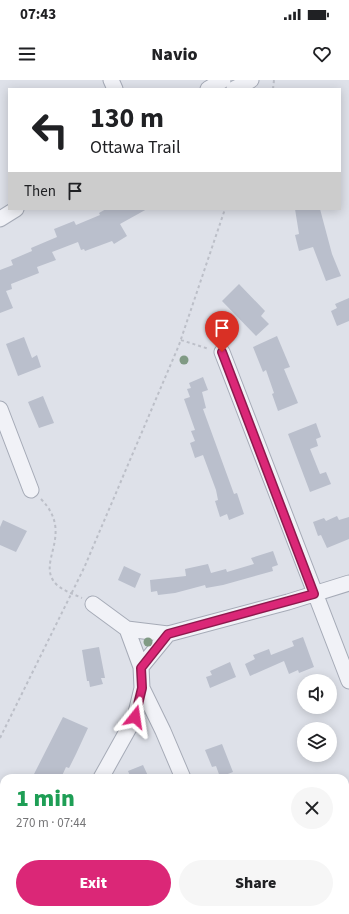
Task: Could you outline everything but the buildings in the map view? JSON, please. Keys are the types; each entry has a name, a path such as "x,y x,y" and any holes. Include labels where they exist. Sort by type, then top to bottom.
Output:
{"street":[{"path":"210,88 224,80"},
{"path":"236,88 252,80"},
{"path":"0,219 14,210"},
{"path":"222,352 314,594 349,681"},
{"path":"0,409 31,490"},
{"path":"93,604 126,629 168,634 349,583"},
{"path":"103,774 135,717 142,688 141,668 126,629"},
{"path":"141,668 168,634"},
{"path":"142,688 163,730 181,774"}],"path":[{"path":"0,738 71,594 181,340 225,210"},
{"path":"181,340 222,352"},
{"path":"31,490 46,505 53,516 57,528 56,542 49,564 50,575 57,585 71,594"}],"route":[{"path":"135,717 142,688 141,668 168,634 314,594 222,352"}]}
